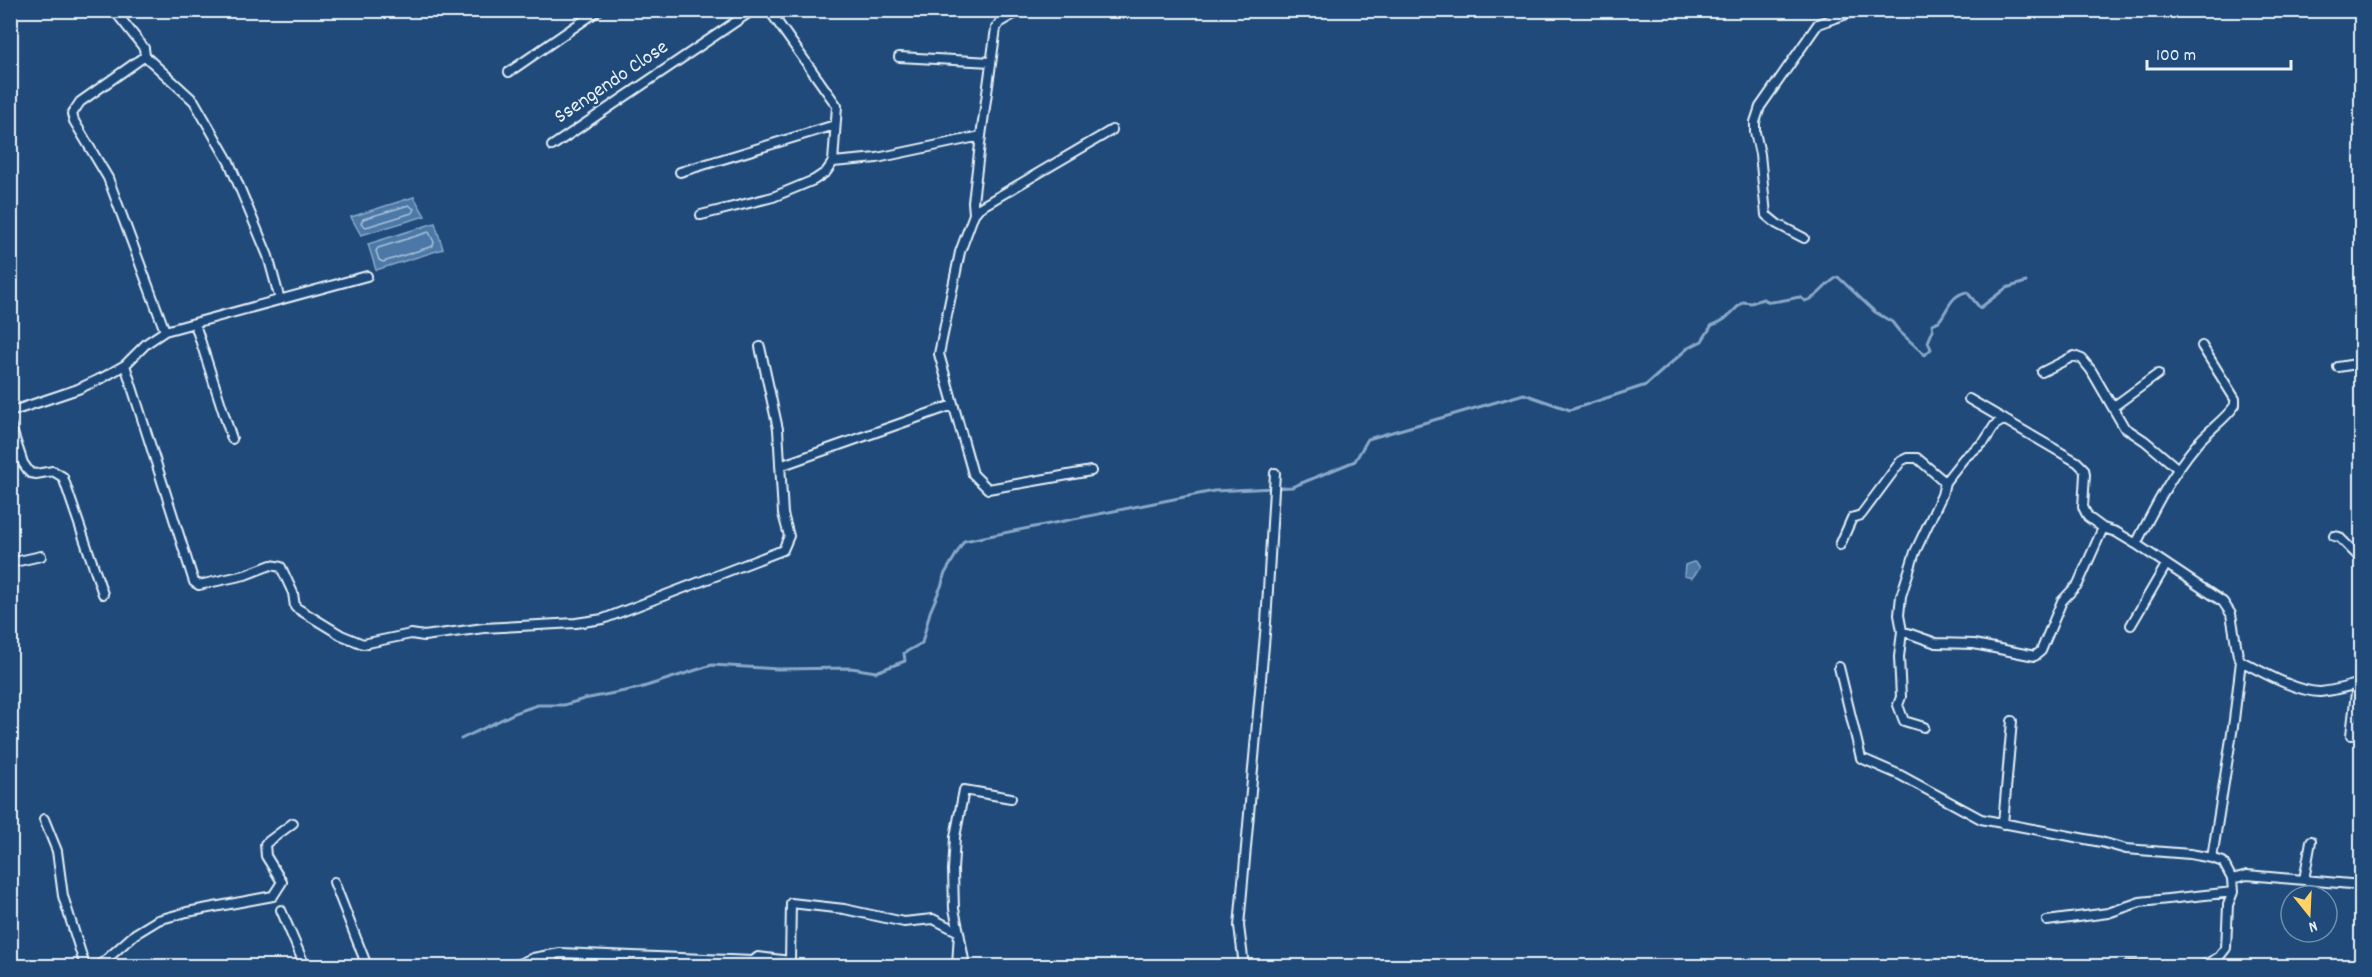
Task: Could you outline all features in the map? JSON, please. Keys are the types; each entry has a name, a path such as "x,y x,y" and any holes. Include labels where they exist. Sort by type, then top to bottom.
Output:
{"street":[{"path":"114,10 144,48 146,56 194,101 229,162 268,256 280,300"},
{"path":"509,72 600,10"},
{"name":"Ssengendo Close","path":"552,146 753,10"},
{"path":"701,215 773,197 820,176 833,162 837,106 769,10"},
{"path":"974,214 973,202 996,28 1000,22 1021,10"},
{"path":"1804,238 1777,224 1766,215 1755,122 1760,107 1818,24 1858,10"},
{"path":"146,56 80,102 72,114 108,178 165,332"},
{"path":"899,57 991,62"},
{"path":"680,172 835,125"},
{"path":"1091,471 988,489 973,474 939,354 960,252 974,214 979,208 1112,130"},
{"path":"833,162 877,158 981,136"},
{"path":"10,412 91,384 125,365 147,343 165,332 367,276"},
{"path":"195,324 232,439"},
{"path":"2136,544 2177,468 2236,402 2202,346"},
{"path":"125,365 194,582 199,585 245,575 271,565 281,567 295,607 341,635 363,644 411,634 424,636 484,628 576,623 603,619 783,550 789,536 783,514 778,429 760,348"},
{"path":"2042,372 2068,358 2078,356 2091,370 2124,427 2177,468"},
{"path":"2338,368 2361,363"},
{"path":"2113,407 2158,374"},
{"path":"1969,399 2060,450 2081,465 2085,474 2083,507 2085,514 2103,528 2116,532 2136,544 2218,598 2228,608 2241,661 2296,687 2311,691 2330,691 2359,683 2351,735"},
{"path":"780,466 952,405"},
{"path":"1924,727 1904,721 1898,708 1901,697 1899,657 1902,631 1899,615 1901,596 1915,552 1942,495 1945,482 1964,458 1984,442 1989,433 2003,420"},
{"path":"10,424 23,463 30,473 53,471 63,477 104,594"},
{"path":"1839,545 1852,518 1861,515 1901,461 1917,458 1945,482"},
{"path":"1244,966 1239,926 1266,623 1275,473"},
{"path":"1902,631 1936,643 1974,644 2035,656 2041,651 2062,601 2078,584 2103,528"},
{"path":"2334,536 2339,537 2361,560"},
{"path":"10,563 41,556"},
{"path":"2131,625 2166,565"},
{"path":"2212,858 2235,720 2241,661"},
{"path":"1839,667 1861,758 1900,775 1976,817 2126,849 2212,858 2223,862 2232,879 2233,892 2228,900 2226,948 2219,957 2203,966"},
{"path":"2003,824 2012,721"},
{"path":"965,966 954,909 953,870 955,837 964,790 1011,798"},
{"path":"45,819 57,851 63,896 85,966"},
{"path":"99,966 135,934 159,920 187,912 273,896 282,882 266,856 265,844 293,823"},
{"path":"2304,880 2310,841"},
{"path":"2232,879 2247,875 2361,885"},
{"path":"334,882 367,966"},
{"path":"2047,921 2108,913 2140,902 2233,892"},
{"path":"514,966 534,958 560,953 753,961 758,957 790,961 791,903 844,909 904,922 933,919 959,932"},
{"path":"281,910 305,966"},
{"path":"957,966 959,932"},
{"path":"534,958 555,964 560,953"},
{"path":"2128,966 2177,966"}],"water":[{"path":"414,197 425,216 361,235 351,217"},
{"path":"435,223 443,249 376,270 368,244"},
{"path":"1697,563 1700,568 1692,578 1684,576 1685,565"}],"waterway":[{"path":"461,739 517,712 538,705 564,705 640,688 712,665 778,669 851,668 876,672 905,661 904,653 922,643 930,612 944,575 964,541 1214,491 1292,487 1355,461 1368,439 1524,394 1570,410 1646,385 1688,348 1702,341 1712,325 1726,318 1743,302 1751,303 1763,299 1770,302 1800,297 1805,301 1814,297 1838,277 1875,312 1892,322 1925,355 1931,349 1928,342 1933,330 1932,324 1939,321 1957,296 1967,292 1980,308 2006,288 2026,282"}]}
